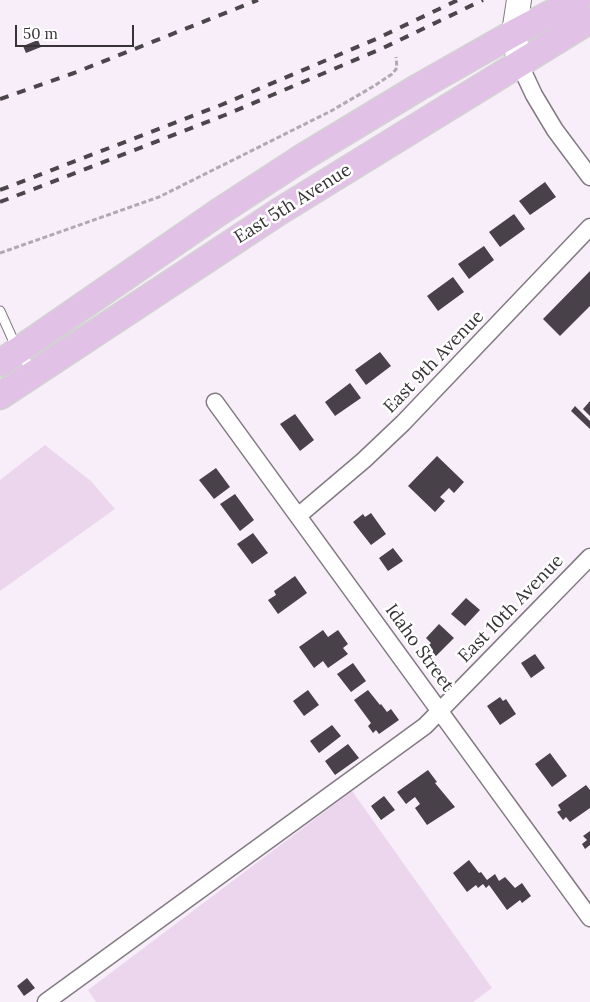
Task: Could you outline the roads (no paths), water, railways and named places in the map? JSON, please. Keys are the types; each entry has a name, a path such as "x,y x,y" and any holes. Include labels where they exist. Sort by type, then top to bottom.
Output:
{"main road":[{"name":"East 5th Avenue","path":"9,357 219,212 306,156 514,33 577,0"},
{"name":"East 5th Avenue","path":"0,396 280,210 590,20"}],"street":[{"path":"519,0 514,33 520,63 534,95 555,130 590,177"},
{"name":"East 9th Avenue","path":"298,516 364,460 403,423 590,227"},
{"name":"Idaho Street","path":"215,402 590,918"},
{"name":"East 10th Avenue","path":"46,1002 425,726 590,557"}],"lane":[{"path":"0,311 9,357 34,372"}],"railway":[{"path":"0,99 74,73 258,0"},
{"path":"0,190 221,105 376,39 458,0"},
{"path":"0,202 225,115 381,49 483,0"}]}
